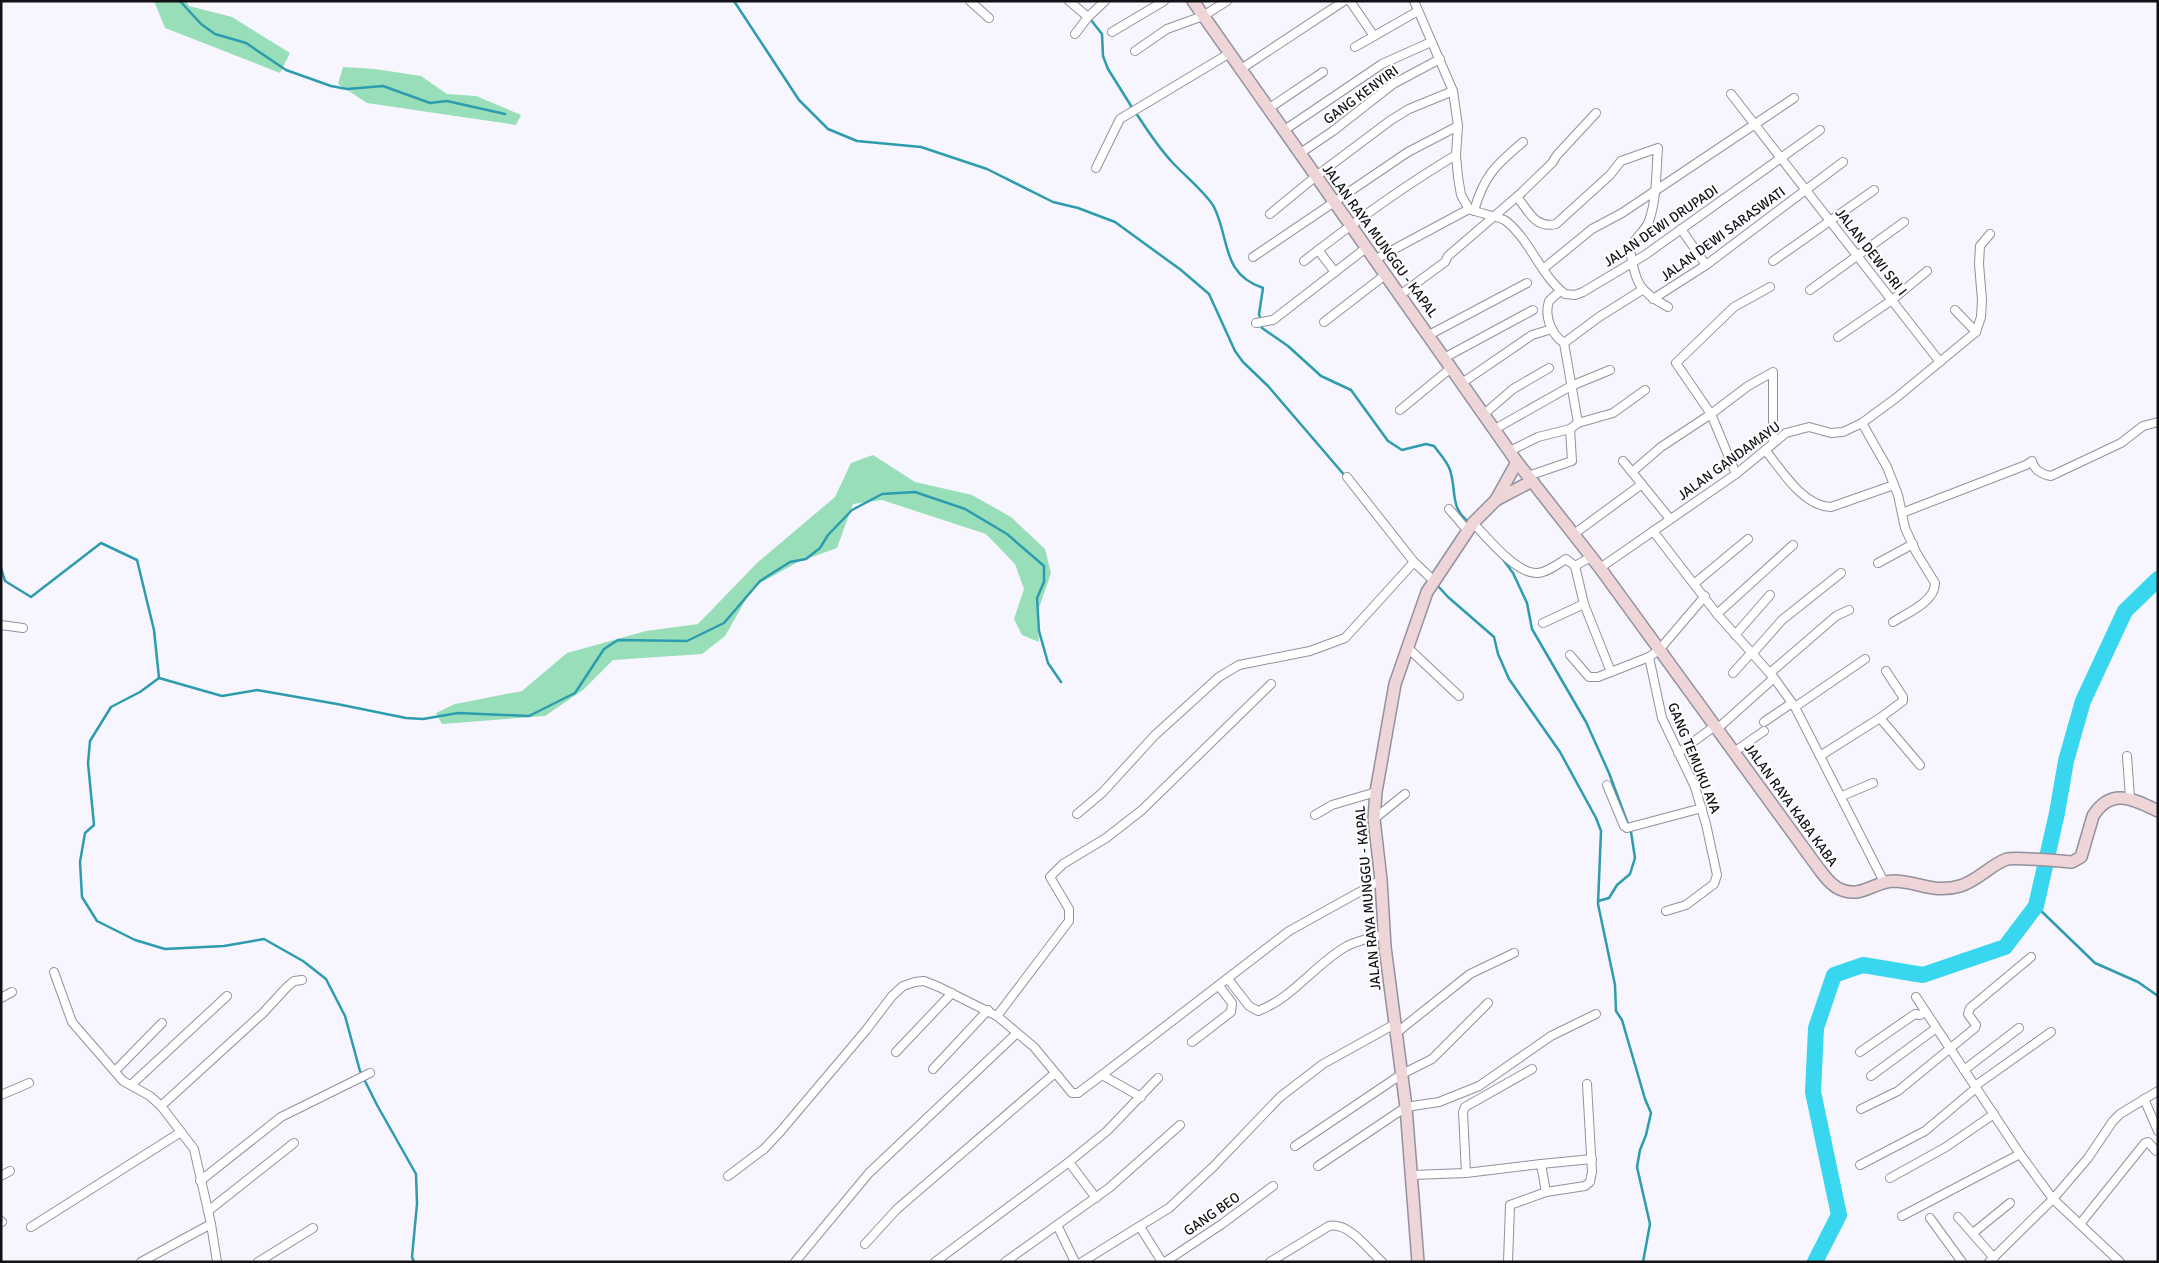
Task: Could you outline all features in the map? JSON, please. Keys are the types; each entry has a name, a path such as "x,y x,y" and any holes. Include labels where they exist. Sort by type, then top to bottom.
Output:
{"street":[{"path":"970,1 989,18"},
{"path":"1070,1 1088,17"},
{"path":"1074,34 1105,1"},
{"path":"1112,32 1164,1"},
{"name":"JALAN RAYA MUNGGU - KAPAL","path":"1193,1 1333,203 1429,335 1517,462 1496,500"},
{"path":"1135,51 1167,30 1204,16 1227,1"},
{"path":"1241,70 1344,1"},
{"path":"1350,1 1374,36"},
{"path":"1414,1 1453,91 1458,126 1456,155 1461,195 1471,210 1505,220 1529,246 1543,269 1560,291 1549,301 1547,318 1549,330 1564,343 1571,386 1574,426 1572,461 1530,478"},
{"path":"1355,47 1418,11"},
{"path":"1283,131 1382,64 1431,42"},
{"path":"1096,168 1120,119 1230,53"},
{"name":"GANG KENYIRI","path":"1299,154 1334,131 1393,84 1440,60"},
{"path":"1268,109 1323,72"},
{"path":"1270,214 1315,177 1401,114 1453,91"},
{"name":"JALAN DEWI SRI I","path":"1731,94 1940,362"},
{"path":"1543,269 1592,229 1654,192 1794,98"},
{"path":"1400,295 1444,262 1448,256 1517,197 1552,163 1557,155 1596,113"},
{"path":"1253,256 1408,152 1458,126"},
{"name":"JALAN DEWI DRUPADI","path":"1560,291 1565,294 1575,295 1633,263 1820,130"},
{"path":"1374,260 1471,210 1490,172 1523,142"},
{"path":"1517,197 1537,223 1549,226 1556,224 1610,175 1621,161 1658,148 1654,192 1648,223 1631,245 1630,253 1638,284 1642,290 1653,299 1668,307"},
{"path":"1304,261 1349,225 1414,180 1456,155"},
{"name":"JALAN DEWI SARASWATI","path":"1653,299 1706,265 1842,162"},
{"path":"1774,261 1874,190"},
{"path":"1810,290 1904,222"},
{"path":"1681,229 1706,265"},
{"path":"1955,310 1976,332 1981,317 1982,300 1979,264 1980,246 1990,234"},
{"path":"1256,322 1273,320 1366,248"},
{"path":"1318,250 1335,272"},
{"path":"1838,336 1892,300 1927,272"},
{"path":"1324,322 1385,275"},
{"path":"1429,335 1527,282"},
{"path":"1736,474 1711,414 1676,362 1734,307 1770,286"},
{"path":"1564,343 1642,290"},
{"path":"1400,410 1448,363 1533,310"},
{"path":"1462,383 1532,335 1549,330"},
{"name":"JALAN GANDAMAYU","path":"1600,568 1736,474 1786,433 1809,427 1831,433 1843,432 1862,423 1976,332"},
{"path":"1484,414 1514,389 1549,368"},
{"path":"1495,430 1571,386 1610,370"},
{"path":"1632,472 1661,447 1711,414 1748,386 1773,372 1773,442"},
{"path":"1510,451 1538,436 1613,413 1645,390"},
{"path":"1902,513 2032,461 2039,471 2051,476 2121,443 2143,426 2158,422"},
{"path":"1862,423 1887,468 1894,485 1905,528 1935,584 1935,589 1928,599 1893,622"},
{"path":"1765,450 1800,492 1814,503 1822,506 1831,507 1894,485"},
{"path":"1623,460 1670,519"},
{"name":"JALAN RAYA KABA KABA","path":"1517,462 1600,568 1831,884 1843,891 1858,892 1884,882 1903,882 1928,889 1951,889 1971,882 2008,859 2072,862 2081,857 2097,810 2116,798 2130,798"},
{"path":"1347,477 1414,562 1430,578"},
{"name":"JALAN RAYA MUNGGU - KAPAL","path":"1418,1262 1406,1107 1384,935 1381,880 1374,819 1376,792 1395,684 1430,578 1470,526 1496,500 1530,478"},
{"path":"1574,534 1642,484"},
{"path":"1449,509 1522,569 1539,573 1566,560 1575,566 1584,604 1611,672"},
{"path":"1653,531 1695,583 1717,614 1772,676 1794,705 1842,796 1884,882"},
{"path":"1695,583 1748,539"},
{"path":"1878,563 1913,544"},
{"path":"1717,614 1750,582 1793,545"},
{"path":"1575,566 1591,557"},
{"path":"1077,814 1102,793 1154,736 1218,677 1239,665 1310,651 1345,638 1414,562"},
{"path":"1733,673 1782,620 1842,573"},
{"path":"1735,634 1770,595"},
{"path":"1570,655 1589,677 1598,677 1649,656 1659,650 1705,596"},
{"path":"1543,623 1584,604"},
{"path":"1678,753 1716,727 1836,616 1849,610"},
{"path":"1,625 22,628"},
{"path":"1407,647 1459,696"},
{"name":"GANG TEMUKU AYA","path":"1649,656 1662,718 1695,787 1702,808 1713,850 1716,881 1686,905 1666,911"},
{"path":"1764,722 1865,659"},
{"path":"1820,756 1880,718 1904,699 1886,671"},
{"path":"998,1016 1069,921 1069,909 1050,877 1063,864 1106,838 1142,810 1270,684"},
{"path":"1880,718 1920,765"},
{"path":"1734,752 1764,731"},
{"path":"2127,756 2130,798 2158,811"},
{"path":"1842,796 1874,783"},
{"path":"1607,785 1624,826 1630,828 1702,808"},
{"path":"1315,815 1332,805 1376,792"},
{"path":"1374,819 1406,794"},
{"path":"728,1176 764,1149 867,1029 892,996 903,986 924,981 998,1016 1034,1047 1068,1091 1075,1094 1289,931 1381,880"},
{"path":"1228,979 1249,1006 1258,1011 1287,994 1345,947 1358,941 1384,935"},
{"path":"1082,1262 1169,1208 1213,1167 1280,1097 1324,1064 1395,1029 1470,974 1514,953"},
{"path":"1861,1109 1898,1091 1975,1028 1976,1025 1968,1014 1970,1008 2031,957"},
{"path":"54,972 72,1022 123,1080 150,1096 161,1106 194,1149 211,1224 217,1262"},
{"path":"161,1106 263,1013 287,987 294,981 302,980"},
{"path":"1192,1042 1231,1012 1232,1003 1219,986"},
{"path":"1,998 12,992"},
{"path":"896,1052 952,993"},
{"path":"131,1085 227,996"},
{"path":"1916,997 1935,1029 2053,1199 2120,1262"},
{"path":"1295,1146 1402,1074 1432,1059 1488,1003"},
{"path":"933,1069 988,1010"},
{"path":"1860,1052 1915,1014 1920,1015 1925,1012"},
{"path":"1318,1166 1406,1107 1439,1102 1479,1086 1551,1036 1596,1014"},
{"path":"116,1072 162,1023"},
{"path":"1964,1070 2019,1028"},
{"path":"1871,1076 1935,1029"},
{"path":"1860,1165 1925,1131 1976,1087 2051,1032"},
{"path":"795,1262 869,1173 1017,1033"},
{"path":"1466,1173 1464,1109 1532,1069"},
{"path":"200,1181 281,1117 370,1073"},
{"path":"865,1244 897,1209 1054,1074"},
{"path":"1102,1075 1141,1097"},
{"path":"935,1262 1069,1162 1107,1131 1158,1078"},
{"path":"1,1095 29,1083"},
{"path":"1508,1262 1510,1204 1546,1192 1588,1184 1592,1176 1587,1084"},
{"path":"1958,1217 1973,1233 1990,1261 2053,1199 2088,1158 2112,1121 2158,1091"},
{"path":"2144,1099 2158,1130"},
{"path":"1890,1178 1946,1147 1994,1114"},
{"path":"1005,1262 1096,1198 1180,1125"},
{"path":"31,1227 180,1132"},
{"path":"2080,1224 2145,1143 2148,1142 2156,1151"},
{"path":"208,1211 294,1143"},
{"path":"1902,1216 2020,1154"},
{"path":"1412,1176 1466,1173 1592,1159"},
{"path":"1069,1162 1096,1198"},
{"path":"1541,1164 1546,1192"},
{"path":"1,1176 10,1171"},
{"name":"GANG BEO","path":"1163,1262 1222,1224 1273,1186"},
{"path":"1973,1233 2010,1203"},
{"path":"1930,1218 1962,1262"},
{"path":"141,1262 211,1224"},
{"path":"1270,1262 1329,1226 1336,1224 1348,1229 1382,1262"},
{"path":"1057,1225 1075,1262"},
{"path":"1140,1227 1163,1262"},
{"path":"258,1262 312,1228"}],"green space":[{"path":"154,1 186,1 189,6 232,17 290,53 280,73 165,28"},
{"path":"343,67 375,69 421,76 447,94 476,96 521,115 516,125 367,103 338,84"},
{"path":"873,455 915,482 972,495 1011,517 1045,549 1051,573 1037,614 1039,642 1022,635 1014,619 1024,589 1015,564 986,534 882,500 853,504 837,548 798,562 753,587 725,636 702,654 613,660 583,690 545,716 442,724 436,713 455,704 522,691 567,653 646,631 698,624 757,563 835,497 851,463"}],"waterway":[{"path":"180,1 201,24 215,34 246,43 286,70 331,86 347,89 383,86 430,103 447,101 505,114"},
{"path":"734,1 799,100 828,129 857,141 921,147 987,169 1053,202 1078,208 1115,222 1181,270 1209,294 1235,351 1243,362 1268,386 1346,477"},
{"path":"1091,20 1102,34 1103,56 1108,69 1133,109"},
{"path":"1136,113 1167,156 1211,202 1219,219 1233,265 1249,282 1263,288 1259,314 1262,328 1288,346 1321,376 1351,390 1388,441 1402,450 1426,444 1434,446 1450,470 1456,505 1463,517 1470,523"},
{"path":"159,678 222,696 257,690 406,718 423,719 458,713 529,716 575,693 604,649 618,640 687,641 724,623 760,581 790,562 806,559 820,548 828,535 852,510 882,494 915,492 965,509 1007,534 1044,566 1044,582 1037,598 1039,631 1048,663 1061,682"},
{"path":"1,568 5,581 31,597 101,543 137,560 154,630 159,678 140,692 111,707 90,741 88,763 94,825 85,833 80,862 82,897 97,921 135,940 165,949 224,946 264,939 303,961 326,979 345,1016 360,1071 416,1174 417,1204 412,1257 414,1262"},
{"path":"1502,558 1513,573 1527,603 1532,629 1586,722 1609,773 1631,832 1635,858 1630,874 1617,885 1609,898 1598,901"},
{"path":"1815,1262 1839,1215 1813,1092 1816,1028 1834,975 1863,965 1923,975 2005,947 2036,906 2057,813 2066,761 2083,701 2125,611 2158,579"},
{"path":"1437,585 1494,637 1498,654 1509,679 1560,752 1596,818 1601,831 1598,904 1615,985 1616,1011 1622,1020 1645,1099 1651,1113 1637,1167 1650,1224 1643,1262"},
{"path":"2036,906 2095,963 2138,982 2158,996"}]}
